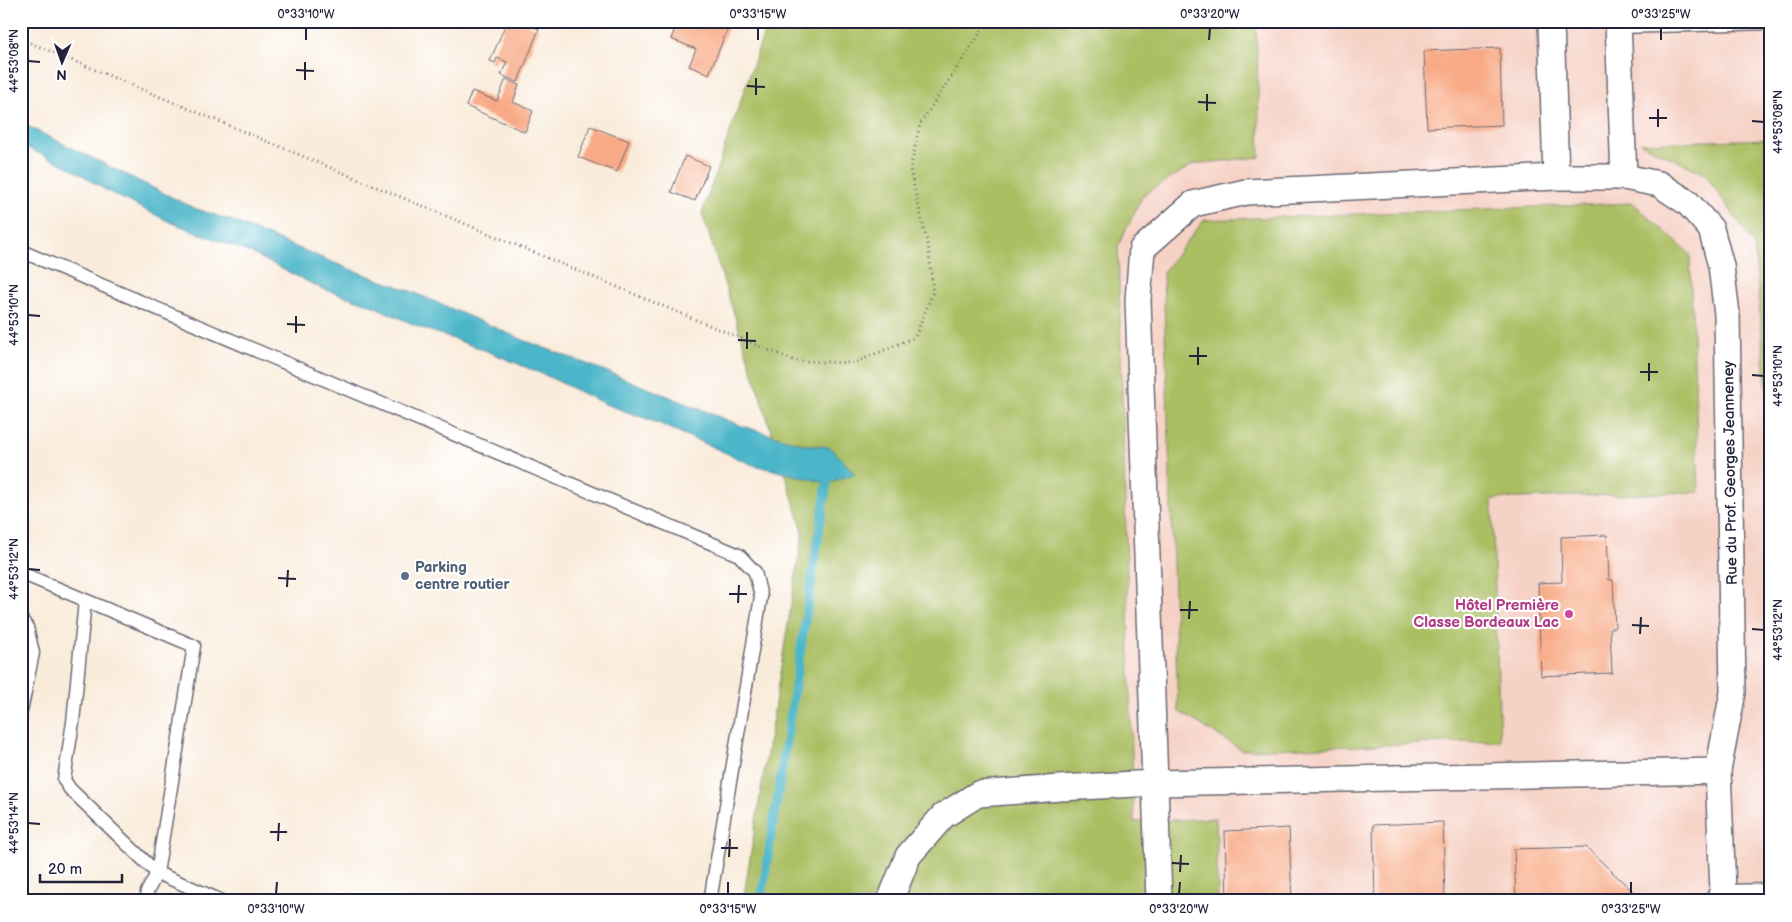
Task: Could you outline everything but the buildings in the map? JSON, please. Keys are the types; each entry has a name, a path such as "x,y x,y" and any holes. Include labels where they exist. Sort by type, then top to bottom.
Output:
{"street":[{"path":"1551,21 1556,177"},
{"path":"1618,24 1624,177"},
{"name":"Rue du Prof. Georges Jeanneney","path":"1159,901 1138,300 1142,249 1192,204 1246,192 1556,177 1624,177 1659,184 1688,204 1711,229 1721,266 1727,314 1733,692 1718,771 1724,897"},
{"path":"890,901 908,856 943,816 978,794 1155,784 1718,771"}],"lane":[{"path":"1618,24 1771,23"},
{"path":"21,252 739,555 755,572 761,597 710,901"},
{"path":"22,578 85,601 194,646 157,874 147,892 148,901"},
{"path":"85,601 73,722 64,780 70,789 157,874 222,901"},
{"path":"21,619 28,627 33,653 21,711"},
{"path":"1724,897 1771,890"}],"path":[{"path":"21,39 795,361 854,363 915,337 933,292 928,250 910,170 920,124 988,21"}],"shaded area":[{"path":"1256,21 1771,21 1771,901 1218,901 1215,818 1134,823 1118,246 1143,195 1194,164 1260,157"}],"green space":[{"path":"768,21 1256,21 1260,157 1194,164 1143,195 1118,246 1134,822 1216,818 1218,901 743,901 803,531 702,213"},
{"path":"1771,139 1771,439 1754,244 1705,174 1640,143"},
{"path":"1633,203 1690,254 1699,492 1492,499 1500,741 1242,750 1178,711 1163,272 1204,220"}],"water":[{"path":"21,123 194,208 230,220 347,268 408,290 526,341 742,426 806,445 829,447 855,474 827,483 753,465 658,423 605,404 547,376 482,349 419,327 369,304 320,288 253,254 170,222 109,192 69,167 21,145"}],"waterway":[{"path":"761,901 827,483"}],"place":[{"name":"Parking centre routier","path":"405,576"},
{"name":"Hôtel Première Classe Bordeaux Lac","path":"1569,614"}]}
